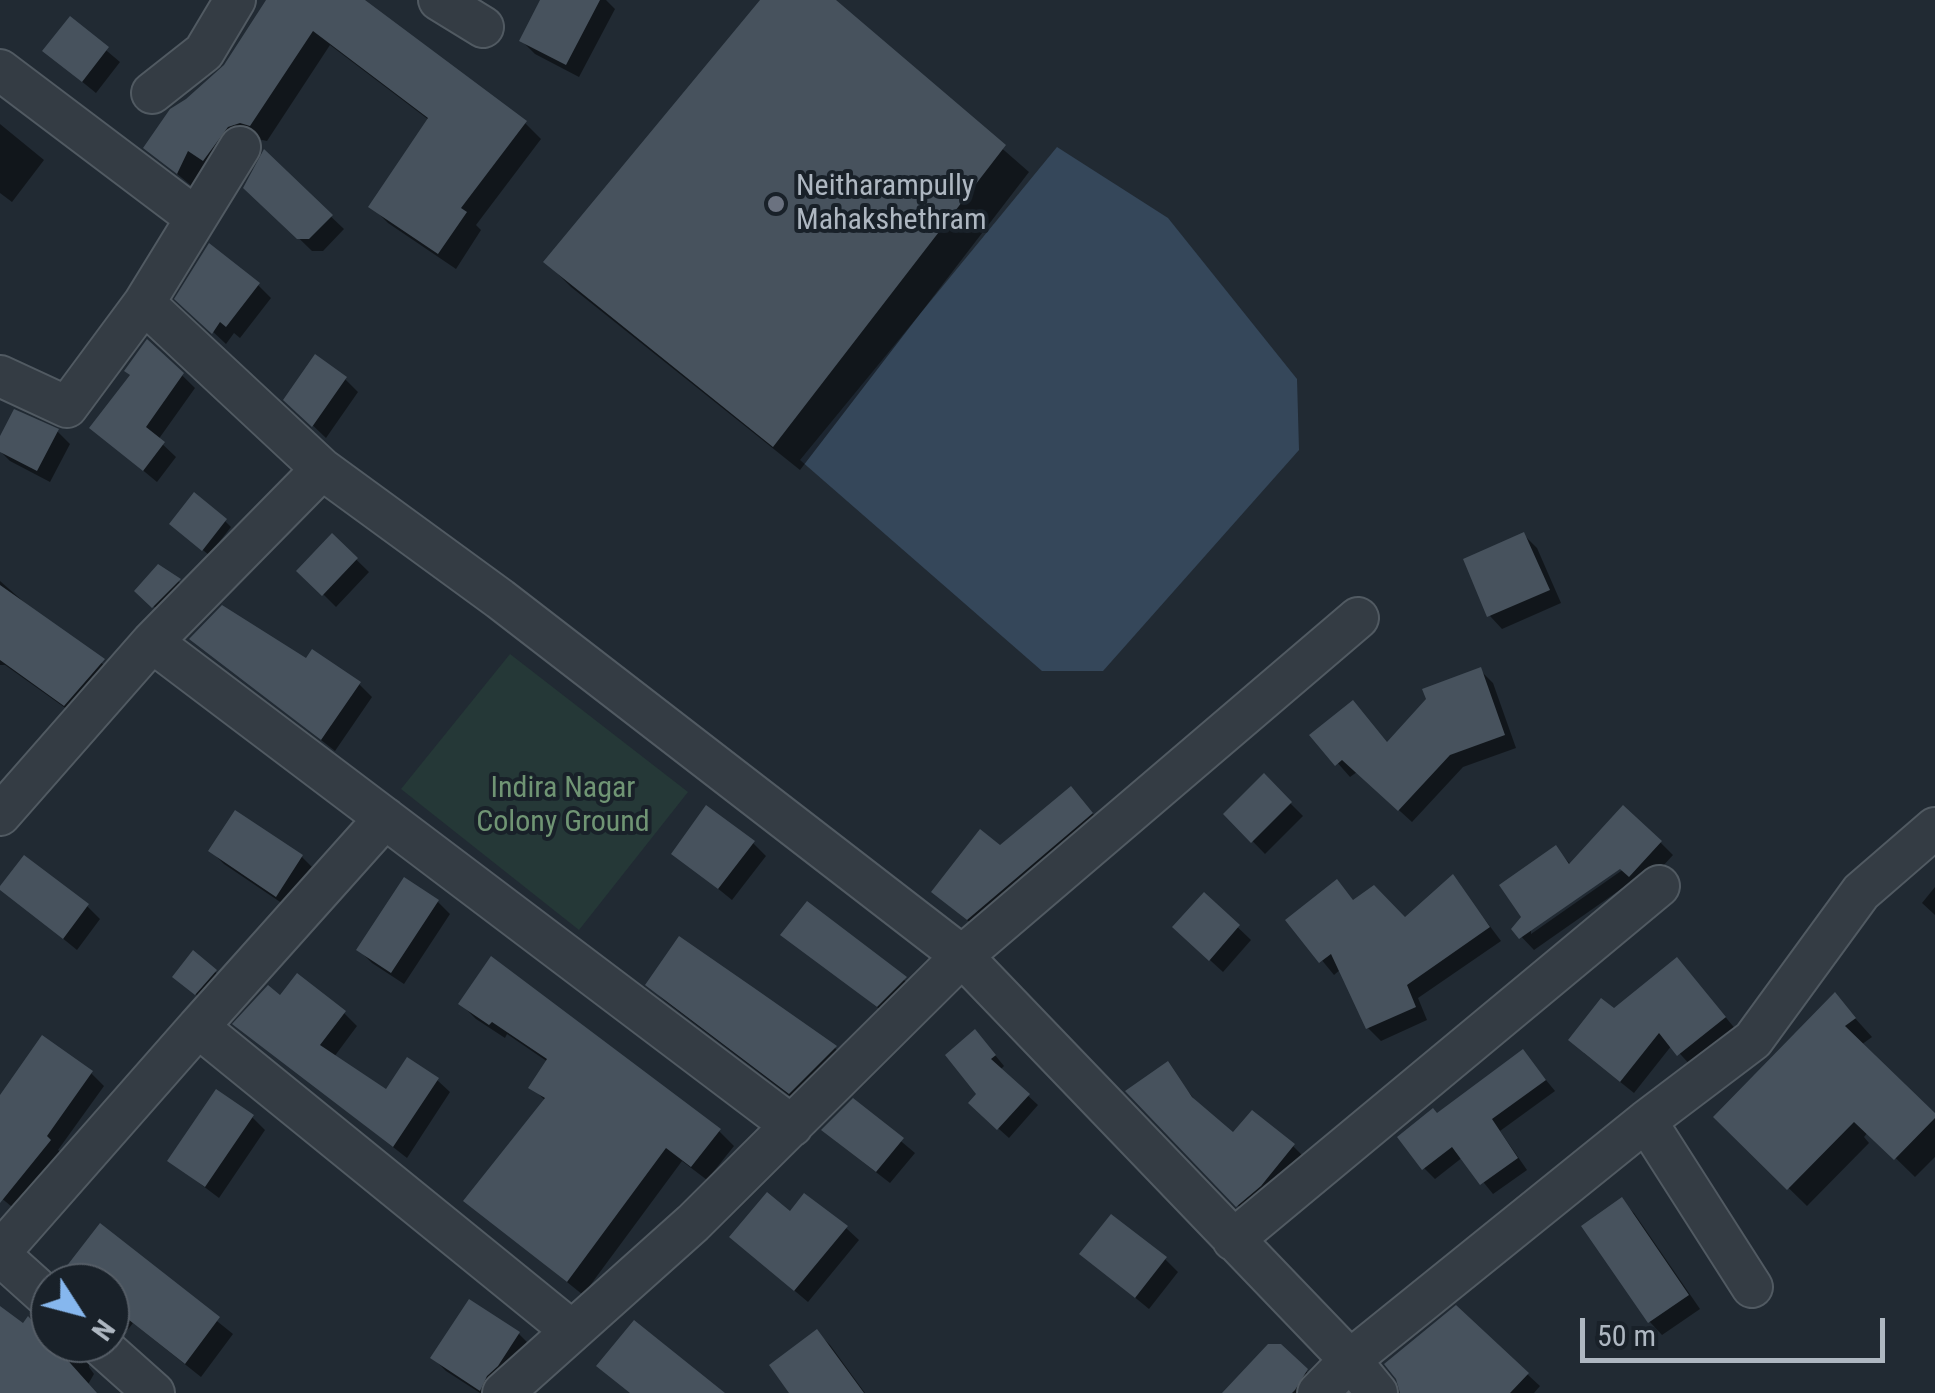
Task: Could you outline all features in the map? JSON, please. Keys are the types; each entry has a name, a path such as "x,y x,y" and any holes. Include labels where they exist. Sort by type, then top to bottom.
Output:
{"street":[{"path":"152,93 204,52 235,0"},
{"path":"439,0 483,27"},
{"path":"0,70 196,218"},
{"path":"0,376 67,407 144,303 240,147"},
{"path":"144,303 322,470 500,599 962,956 1350,1360 1377,1393"},
{"path":"0,815 152,642 322,470"},
{"path":"503,1393 693,1223 962,956 1358,618"},
{"path":"152,642 792,1126"},
{"path":"30,1282 0,1254 385,818"},
{"path":"1318,1393 1350,1360 1646,1121 1753,1040 1860,892 1935,828"},
{"path":"1233,1240 1660,886"},
{"path":"198,1028 572,1332"},
{"path":"1646,1121 1752,1287"},
{"path":"120,1363 154,1393"}],"green space":[{"name":"Indira Nagar Colony Ground","path":"510,654 688,792 579,930 401,789"}],"water":[{"path":"1057,147 1168,218 1297,379 1299,450 1103,671 1042,671 800,460"}],"building":[{"path":"266,0 365,0 527,121 461,208 467,212 438,254 368,207 428,118 313,31 250,126 240,123 228,127 203,161 188,151 177,174 143,148 170,109 224,65"},
{"path":"540,0 600,0 566,65 519,41"},
{"name":"Neitharampully Mahakshethram","path":"760,0 836,0 1006,145 773,447 543,262"},
{"path":"70,16 109,47 82,82 42,51"},
{"path":"264,149 333,215 309,239 297,239 243,188"},
{"path":"209,243 260,283 226,327 220,322 212,334 174,299"},
{"path":"147,339 184,373 146,427 165,442 143,471 89,428 130,375 124,371"},
{"path":"315,354 347,377 312,427 283,400"},
{"path":"14,409 59,429 37,471 0,452 0,436"},
{"path":"194,492 227,519 202,551 169,524"},
{"path":"1524,532 1550,590 1487,617 1463,559"},
{"path":"332,533 358,558 322,596 296,571"},
{"path":"158,564 181,579 152,608 134,591"},
{"path":"0,585 105,659 64,706 0,660"},
{"path":"222,605 306,658 312,649 361,682 321,740 189,639"},
{"path":"1481,667 1505,735 1450,755 1398,811 1342,760 1335,766 1309,735 1353,700 1387,742 1426,699 1422,689"},
{"path":"1264,773 1292,802 1251,843 1223,814"},
{"path":"1071,786 1093,813 967,920 931,892 980,829 1000,845"},
{"path":"706,805 755,841 718,889 671,854"},
{"path":"1623,805 1662,841 1629,877 1620,869 1519,939 1511,929 1521,917 1499,885 1556,845 1569,864"},
{"path":"235,810 303,855 276,897 208,851"},
{"path":"24,855 89,904 63,939 0,890"},
{"path":"1453,874 1490,927 1407,985 1416,1007 1366,1029 1331,954 1319,963 1285,920 1337,879 1353,900 1374,885 1405,917"},
{"path":"404,877 439,900 391,973 356,950"},
{"path":"1204,892 1240,925 1209,961 1172,927"},
{"path":"807,901 907,977 877,1007 780,935"},
{"path":"679,936 837,1046 789,1094 645,985"},
{"path":"193,950 217,970 195,995 172,977"},
{"path":"491,956 721,1129 691,1167 666,1148 567,1282 463,1201 545,1098 528,1088 547,1059 458,1004"},
{"path":"1677,957 1726,1017 1677,1056 1659,1033 1620,1082 1568,1040 1601,998 1614,1008"},
{"path":"297,973 346,1011 320,1045 386,1089 407,1057 439,1078 393,1147 232,1024 268,985 280,995"},
{"path":"1835,992 1856,1018 1845,1026 1935,1113 1935,1118 1894,1160 1854,1122 1787,1190 1713,1117"},
{"path":"975,1029 996,1055 991,1059 1030,1094 997,1130 968,1103 976,1094 945,1055"},
{"path":"42,1035 93,1071 47,1136 51,1140 0,1203 0,1095"},
{"path":"1523,1049 1546,1080 1492,1119 1518,1158 1480,1185 1452,1147 1422,1170 1397,1137 1433,1108 1437,1113"},
{"path":"1168,1061 1192,1097 1233,1132 1252,1110 1295,1144 1261,1186 1236,1207 1125,1091"},
{"path":"216,1089 254,1115 205,1187 167,1161"},
{"path":"853,1098 904,1138 876,1172 821,1130"},
{"path":"767,1192 790,1211 804,1193 848,1226 794,1291 729,1237"},
{"path":"1622,1197 1689,1295 1648,1323 1581,1226"},
{"path":"1111,1214 1167,1257 1135,1298 1079,1254"},
{"path":"100,1223 220,1317 185,1364 130,1321 130,1263 69,1263"},
{"path":"469,1299 520,1332 480,1391 430,1358"},
{"path":"1456,1305 1529,1373 1510,1393 1400,1393 1396,1379 1384,1364"},
{"path":"0,1306 23,1323 30,1318 30,1363 70,1363 97,1393 0,1393"},
{"path":"634,1320 725,1393 630,1393 596,1366"},
{"path":"817,1329 864,1393 789,1393 769,1365"},
{"path":"1268,1344 1281,1344 1308,1369 1295,1390 1222,1393"}],"place":[{"name":"Neitharampully Mahakshethram","path":"776,204"}]}
